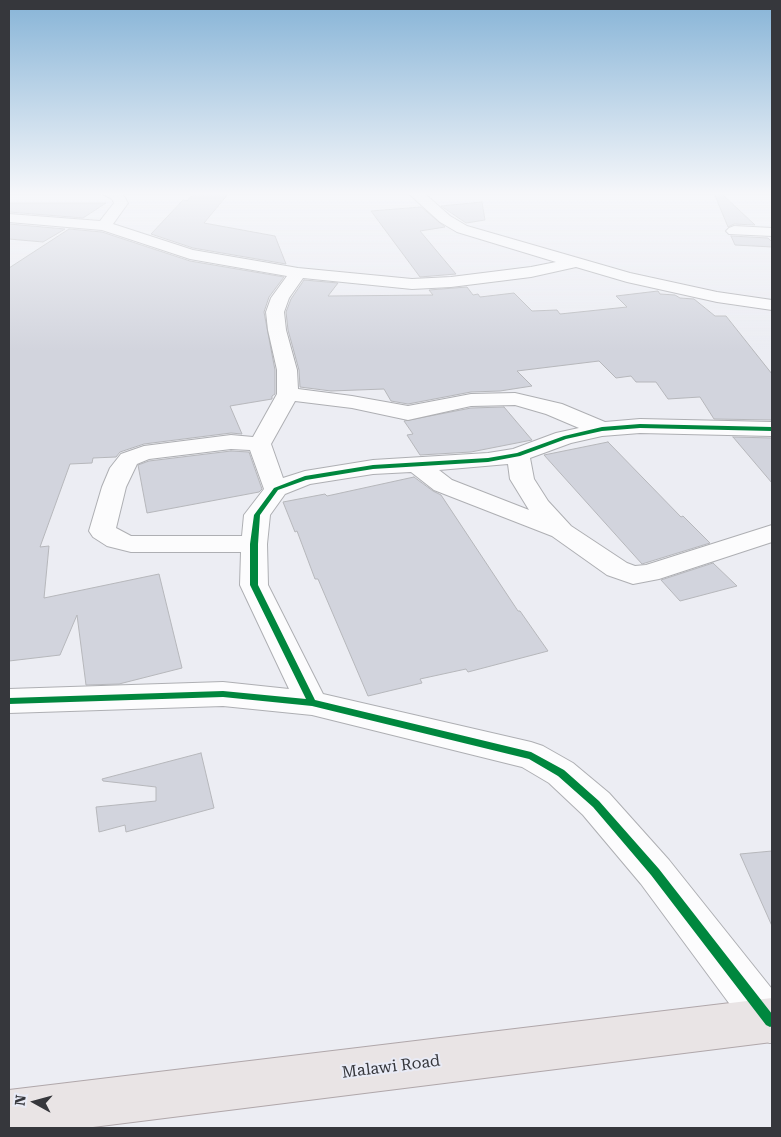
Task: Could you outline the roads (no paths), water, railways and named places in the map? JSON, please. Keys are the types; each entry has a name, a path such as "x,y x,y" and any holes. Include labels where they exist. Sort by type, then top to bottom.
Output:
{"main road":[{"name":"Malawi Road","path":"9,1114 771,1020"}],"street":[{"path":"166,246 190,254 298,273 412,284 451,282 531,272 577,262"},
{"path":"521,246 627,277 717,297 772,305"},
{"path":"276,489 260,444 288,394 287,370 277,330 275,312 280,298 298,273"},
{"path":"288,394 352,402 408,413 471,400 515,399 554,409 602,429"},
{"path":"312,703 254,585 254,544 257,516 276,489 305,478 373,467 488,460 518,455 564,438 602,429 640,426 772,429"},
{"path":"254,544 131,544 116,540 102,531 114,488 122,468 129,459 144,453 231,442 260,444"},
{"path":"518,455 522,479 538,504 562,532"},
{"path":"418,465 443,485 562,532 617,570 633,575 649,573 772,533"},
{"path":"9,701 223,694 312,703 530,756 561,773 596,804 654,872 771,1020"}]}
